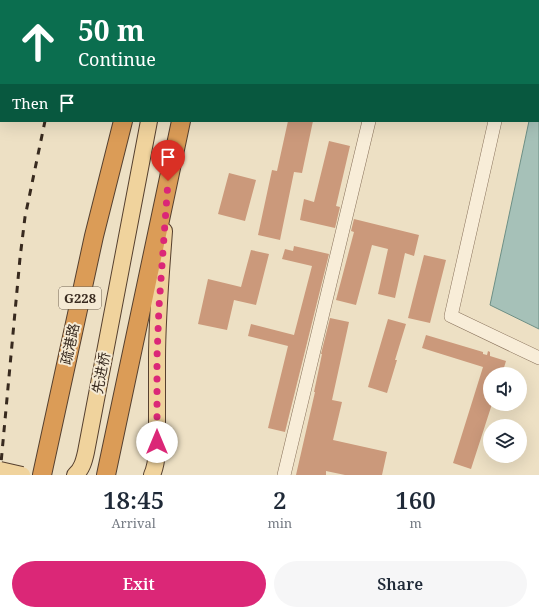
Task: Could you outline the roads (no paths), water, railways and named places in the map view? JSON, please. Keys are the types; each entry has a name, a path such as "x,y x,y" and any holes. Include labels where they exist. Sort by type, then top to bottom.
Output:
{"highway":[{"name":"疏港路","path":"42,475 94,236 123,122"},
{"path":"106,475 181,122"}],"main road":[{"name":"先进桥","path":"75,475 83,463 86,452 149,122"},
{"path":"152,475 156,457 157,442 157,357 159,307 168,181"},
{"path":"0,470 22,475"}],"lane":[{"path":"284,475 369,122"},
{"path":"495,122 451,316 539,358"}],"water":[{"path":"529,122 539,122 539,329 490,305"}],"railway":[{"path":"0,474 25,217 45,122"}]}
